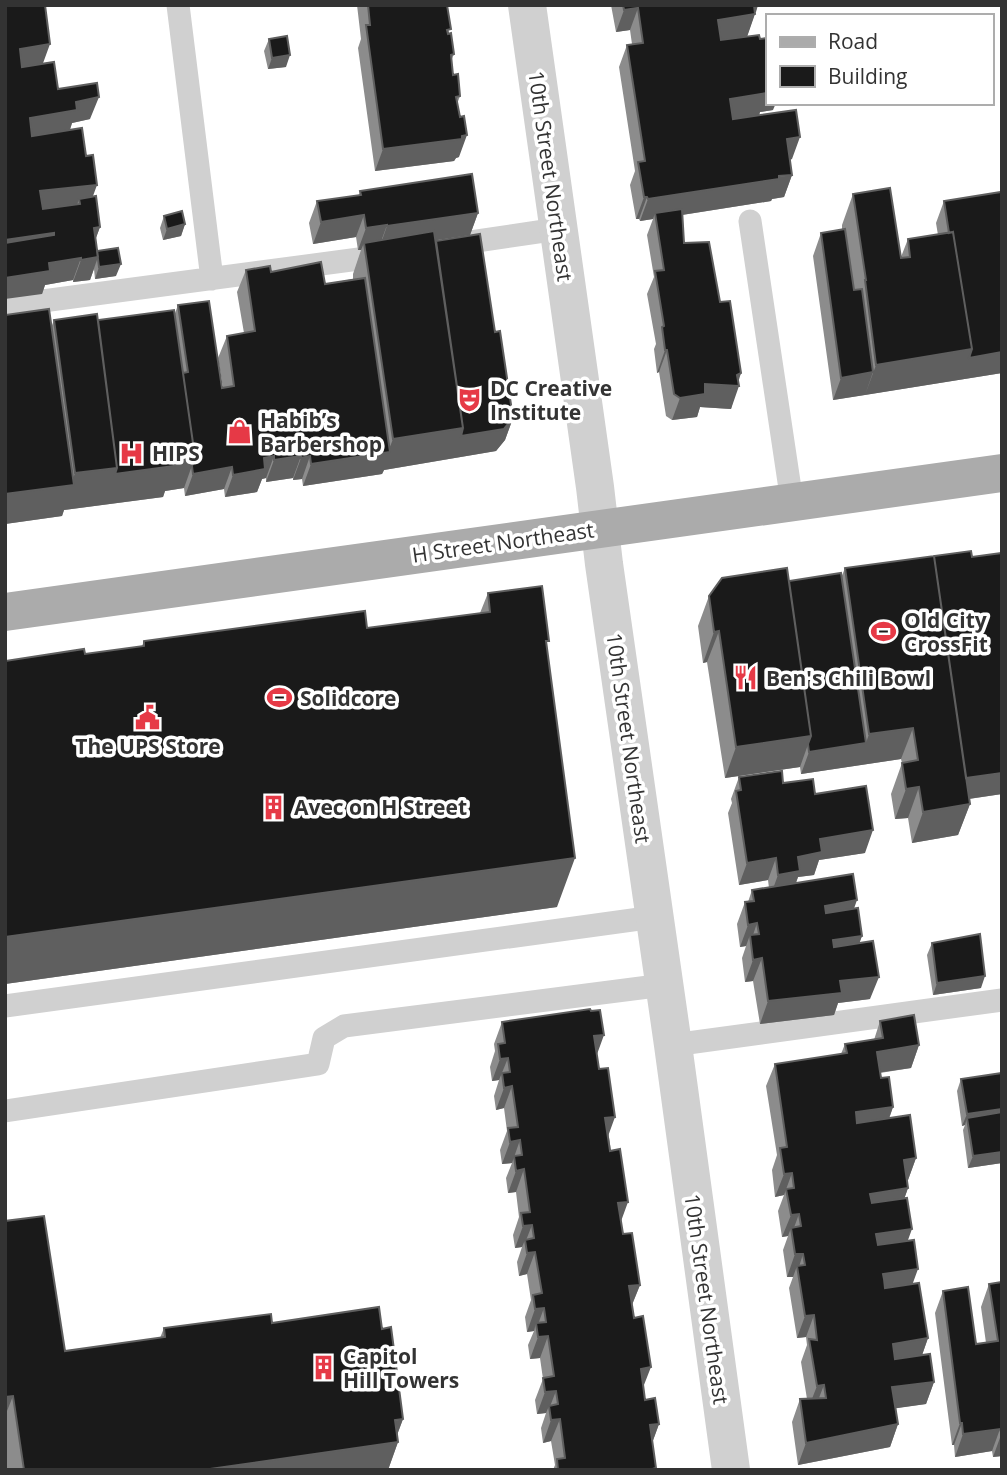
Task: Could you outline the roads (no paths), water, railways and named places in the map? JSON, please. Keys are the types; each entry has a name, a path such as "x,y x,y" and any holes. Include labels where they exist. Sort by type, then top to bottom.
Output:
{"main road":[{"name":"H Street Northeast","path":"5,612 1002,473"}],"street":[{"name":"10th Street Northeast","path":"527,5 731,1470"}],"lane":[{"path":"177,5 212,279"},
{"path":"750,222 792,502"},
{"path":"5,306 347,262 558,229"},
{"path":"5,1006 654,917"},
{"path":"5,1111 318,1064 324,1038 345,1026 664,985"},
{"path":"673,1045 1002,999"}],"place":[{"name":"DC Creative Institute","path":"470,400"},
{"name":"Habib’s Barbershop","path":"240,432"},
{"name":"HIPS","path":"132,453"},
{"name":"Old City CrossFit","path":"884,632"},
{"name":"Ben's Chili Bowl","path":"746,678"},
{"name":"Solidcore","path":"280,698"},
{"name":"The UPS Store","path":"148,717"},
{"name":"Avec on H Street","path":"274,807"},
{"name":"Capitol Hill Towers","path":"323,1368"}]}
